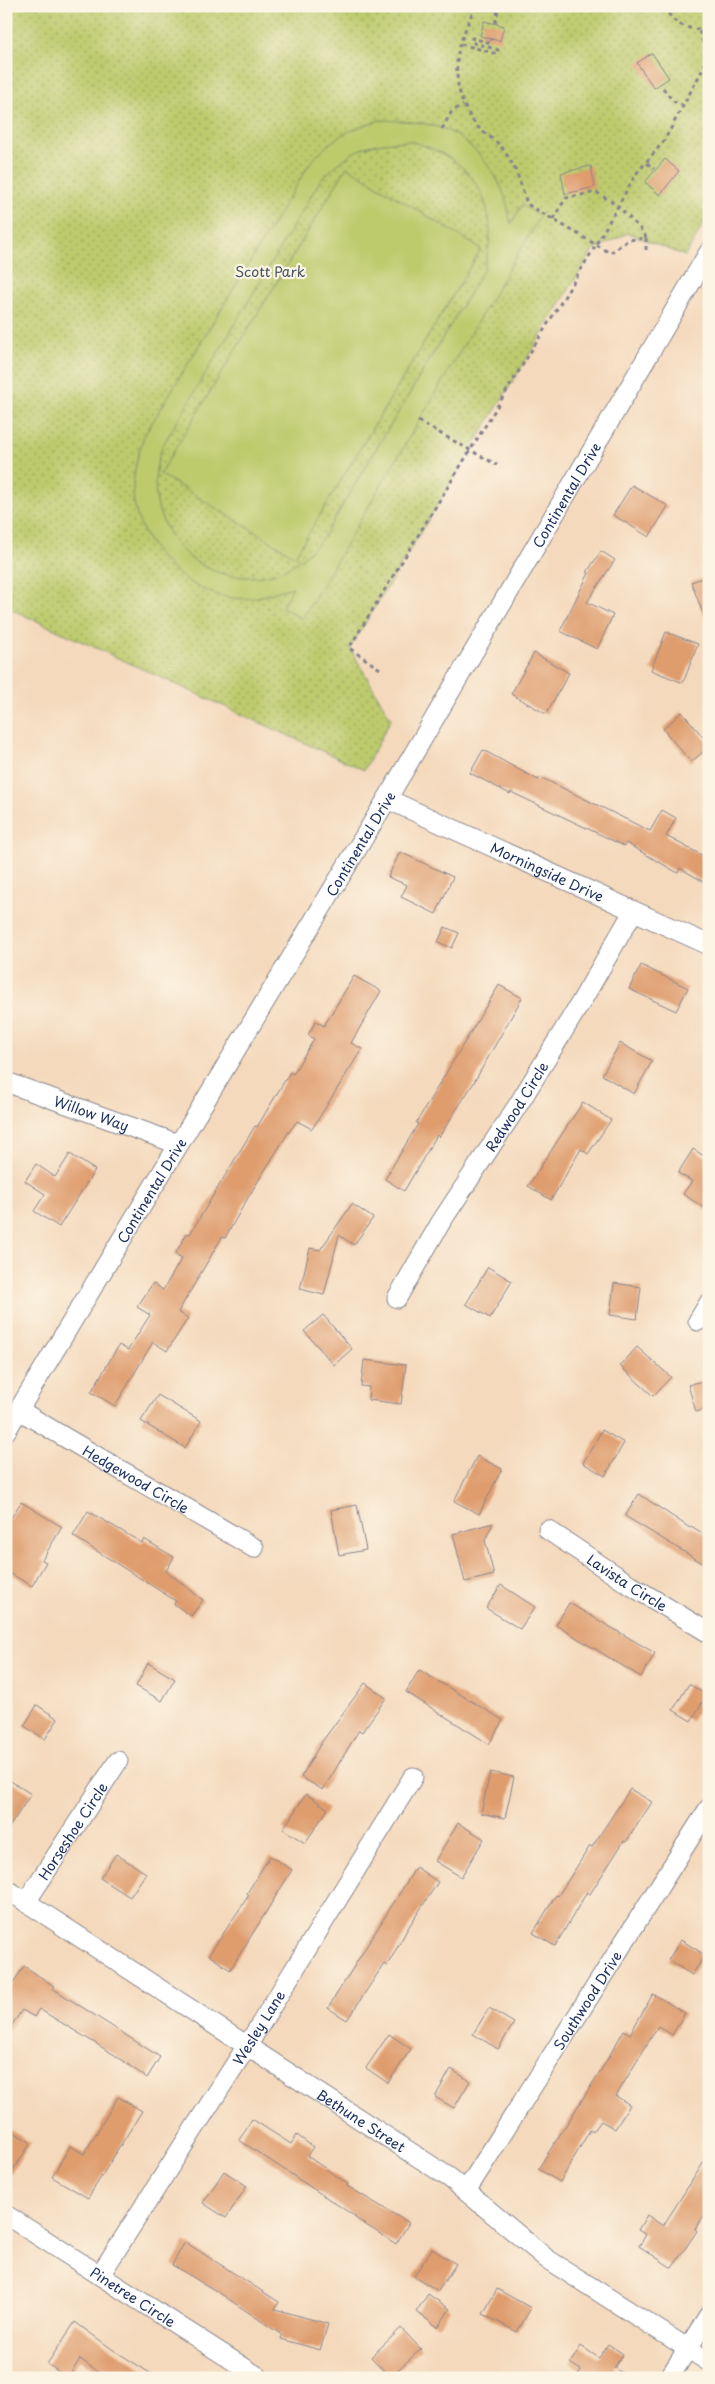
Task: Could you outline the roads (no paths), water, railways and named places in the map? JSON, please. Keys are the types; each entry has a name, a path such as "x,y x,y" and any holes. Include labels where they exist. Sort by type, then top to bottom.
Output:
{"street":[{"name":"Continental Drive","path":"6,1431 387,799 709,252"},
{"name":"Morningside Drive","path":"387,799 709,945"},
{"name":"Redwood Circle","path":"397,1298 441,1222 518,1105 581,1002 633,912"},
{"name":"Willow Way","path":"6,1082 178,1144"},
{"path":"698,1321 709,1303"},
{"name":"Hedgewood Circle","path":"19,1410 117,1470 149,1485 254,1548"},
{"name":"Lavista Circle","path":"548,1530 630,1585 709,1633"},
{"name":"Horseshoe Circle","path":"26,1902 118,1761"},
{"name":"Wesley Lane","path":"100,2275 247,2046 413,1777"},
{"name":"Southwood Drive","path":"466,2191 709,1808"},
{"name":"Bethune Street","path":"6,1889 450,2178 547,2259 709,2362"},
{"name":"Pinetree Circle","path":"6,2215 260,2378"},
{"path":"669,2378 709,2315"}],"park label":[{"name":"Scott Park","path":"270,271"}]}
